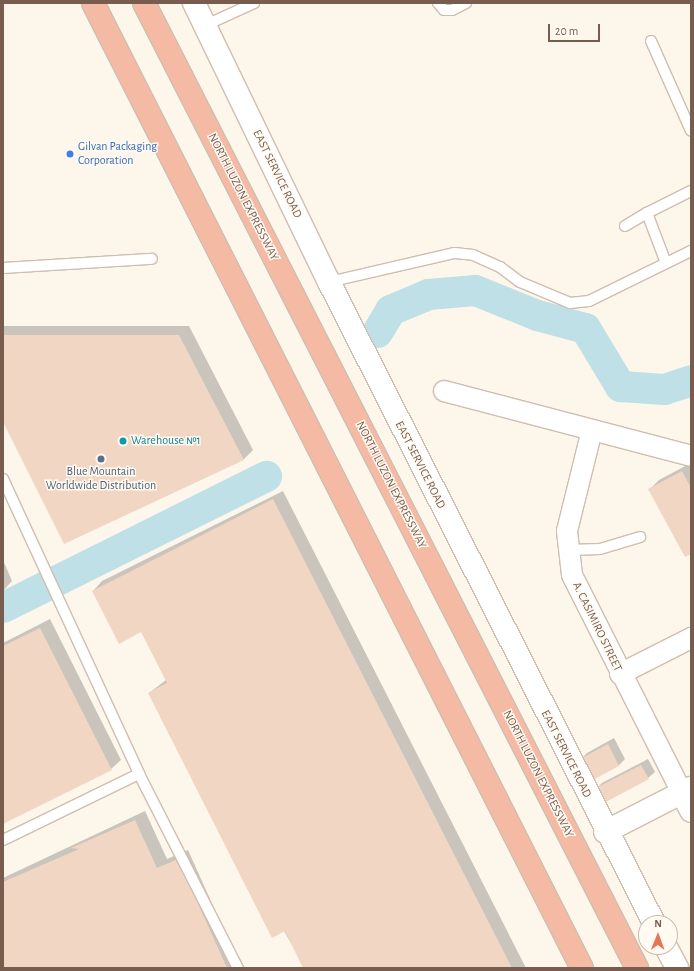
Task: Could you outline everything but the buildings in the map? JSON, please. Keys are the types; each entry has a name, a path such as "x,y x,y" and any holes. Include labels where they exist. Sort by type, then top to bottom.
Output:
{"highway":[{"path":"93,3 582,968"},
{"name":"NORTH LUZON EXPRESSWAY","path":"144,3 637,968"}],"street":[{"name":"EAST SERVICE ROAD","path":"194,3 206,25 329,282 605,832 650,915"},
{"path":"444,391 691,456"},
{"name":"A. CASIMIRO STREET","path":"592,430 567,531 572,575 620,674 688,797"},
{"path":"620,674 691,638"},
{"path":"605,832 688,797"},
{"path":"670,955 677,968"}],"lane":[{"path":"438,3 444,10 452,10 466,3"},
{"path":"206,25 252,4"},
{"path":"651,41 691,130"},
{"path":"625,226 691,191"},
{"path":"647,214 666,263"},
{"path":"329,282 455,253 473,255 500,267 520,282 570,303 589,301 691,251"},
{"path":"3,268 152,259"},
{"path":"3,479 40,564 59,599 138,774 238,968"},
{"path":"568,550 600,549 640,537"},
{"path":"3,840 138,774"}],"waterway":[{"path":"377,332 390,310 428,294 475,290 537,315 585,328 620,386 664,389 691,380"},
{"path":"3,607 266,476"}],"place":[{"name":"Gilvan Packaging Corporation","path":"70,154"},
{"name":"Warehouse №1","path":"123,441"},
{"name":"Blue Mountain Worldwide Distribution","path":"101,459"}]}
